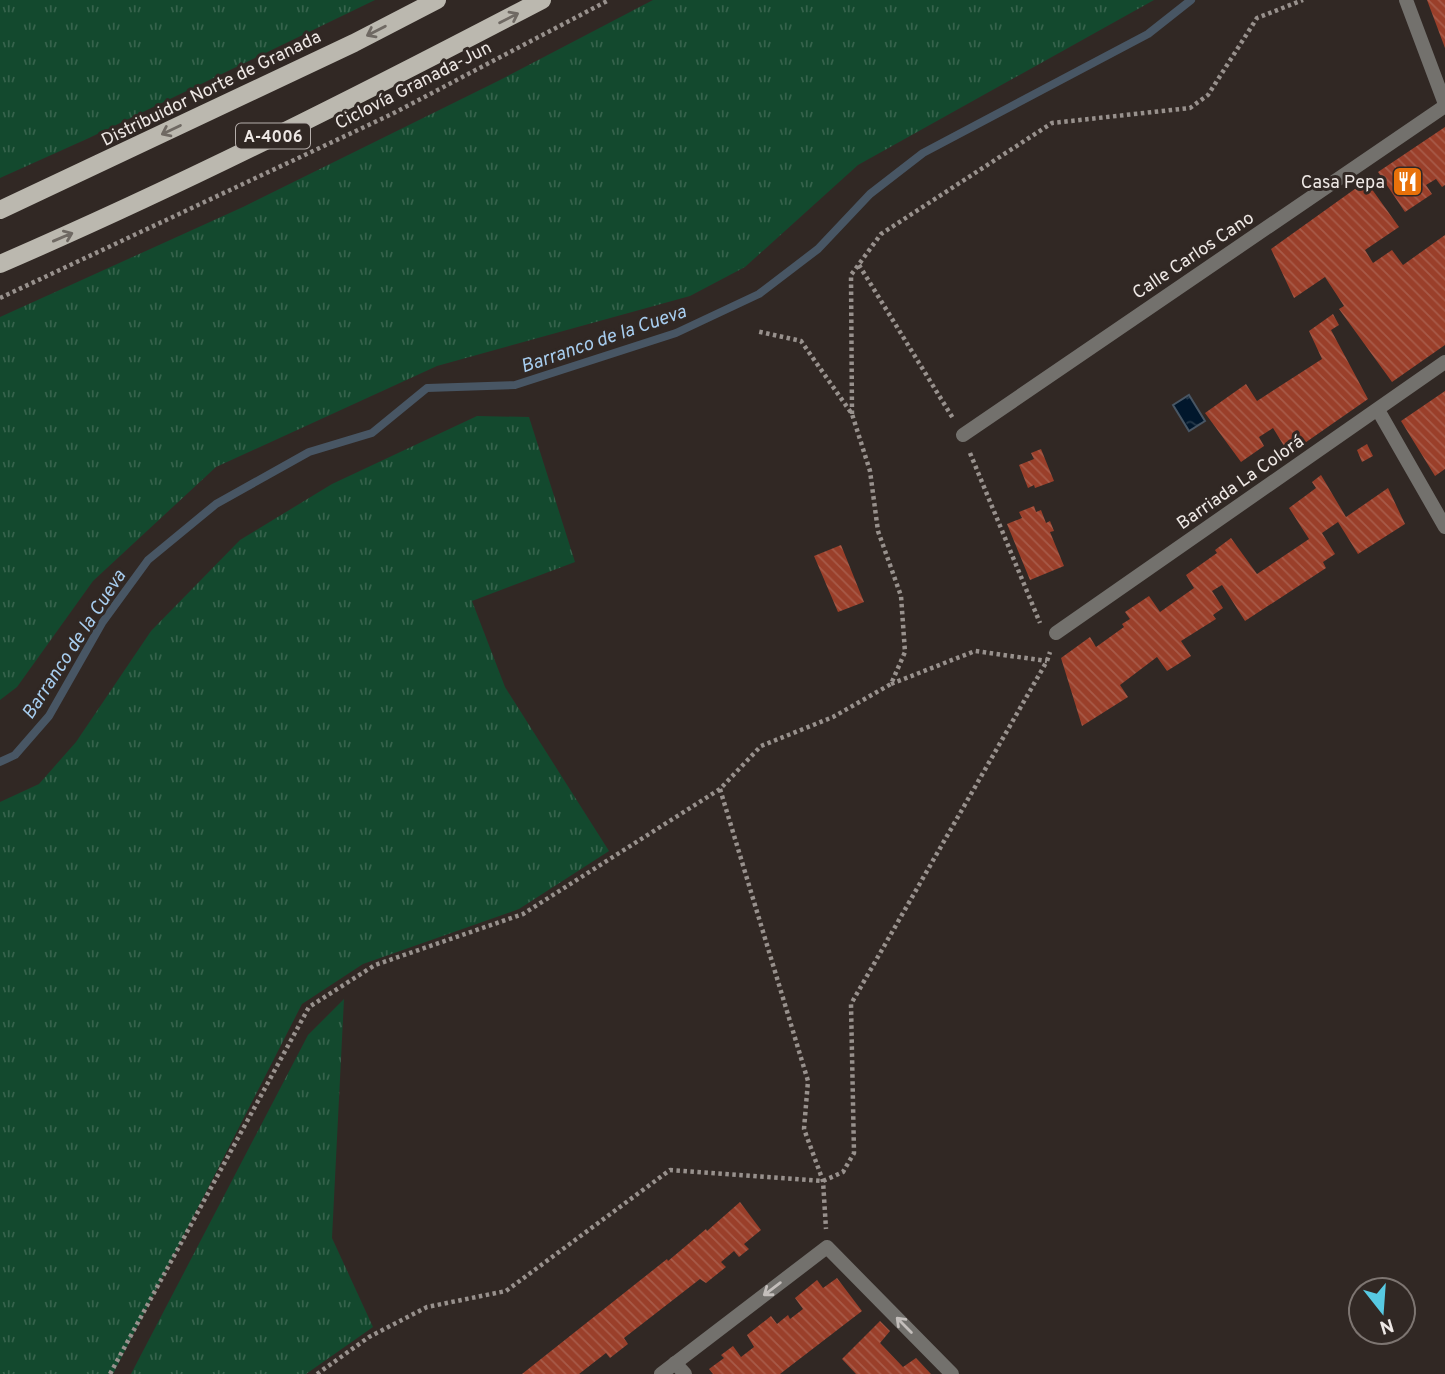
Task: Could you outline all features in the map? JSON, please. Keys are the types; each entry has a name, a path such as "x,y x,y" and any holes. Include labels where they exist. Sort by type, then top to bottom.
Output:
{"main road":[{"name":"Distribuidor Norte de Granada","path":"0,210 342,49 437,0"},
{"name":"A-4006","path":"0,264 94,223 397,76 542,0"}],"street":[{"name":"Calle Carlos Cano","path":"963,435 1445,105 1406,0"},
{"name":"Barriada La Colorá","path":"1056,633 1445,362"},
{"path":"1378,410 1445,527"},
{"path":"661,1374 680,1368 827,1247 952,1374"}],"path":[{"name":"Ciclovía Granada-Jun","path":"0,299 392,114 609,0"},
{"path":"891,684 905,652 901,596 878,531 870,471 852,414 851,275 881,234 1052,123 1190,108 1208,96 1257,18 1303,0"},
{"path":"756,331 801,341 852,414"},
{"path":"317,1374 369,1338 427,1307 506,1292 670,1170 823,1181 843,1172 854,1153 850,1004 1047,661 1056,633"},
{"path":"110,1374 309,1007 375,965 523,914 720,789 761,746 833,717 891,684 975,651 1047,661"},
{"path":"720,789 808,1080 804,1129 823,1181 827,1247"}],"green space":[{"path":"0,0 375,0 0,178"},
{"path":"653,0 1154,0 858,165 745,267 690,296 437,366 216,467 93,581 17,687 0,700 0,317 243,207 500,80"},
{"path":"477,416 529,417 575,562 472,601 505,687 609,851 519,909 363,964 302,1004 113,1374 0,1374 0,802 39,784 76,742 151,631 240,540 332,484"},
{"path":"344,999 332,1238 373,1327 306,1374 131,1374 308,1035"}],"water":[{"path":"1189,395 1205,421 1189,431 1173,405"}],"building":[{"path":"1427,0 1445,0 1445,48"},
{"path":"1445,127 1445,185 1442,187 1436,179 1426,185 1432,194 1405,212 1378,172"},
{"path":"1366,181 1399,227 1365,250 1373,263 1392,250 1403,265 1445,235 1445,345 1392,382 1339,309 1344,306 1325,277 1294,298 1271,249"},
{"path":"1333,314 1339,325 1331,330 1368,399 1289,454 1273,428 1259,437 1264,446 1241,462 1205,413 1246,384 1257,401 1322,359 1309,331"},
{"path":"1445,391 1445,469 1435,476 1401,421"},
{"path":"1367,444 1373,456 1362,462 1357,450"},
{"path":"1041,449 1054,481 1028,488 1019,465 1034,459 1031,453"},
{"path":"1321,475 1346,517 1388,488 1405,524 1358,554 1338,522 1322,533 1335,554 1323,562 1326,568 1245,621 1222,585 1212,591 1223,608 1213,615 1216,619 1181,641 1191,656 1167,671 1157,657 1120,685 1128,697 1082,726 1061,658 1090,637 1096,647 1124,627 1122,624 1130,619 1125,612 1149,596 1160,612 1194,588 1186,575 1217,553 1215,550 1231,538 1257,574 1309,539 1289,508 1316,488 1312,482"},
{"path":"1034,506 1036,512 1041,510 1046,523 1050,521 1054,531 1050,532 1064,566 1030,580 1007,524 1022,518 1019,512"},
{"path":"841,545 864,602 838,612 814,556"},
{"path":"740,1202 761,1230 744,1244 749,1249 739,1257 734,1251 721,1262 726,1267 706,1283 700,1279 624,1338 628,1344 610,1358 606,1353 579,1374 522,1374 667,1259 668,1261 706,1229 707,1231"},
{"path":"837,1278 862,1311 780,1374 713,1374 709,1369 724,1358 721,1355 733,1346 741,1357 754,1347 747,1335 771,1316 777,1324 788,1315 790,1319 803,1309 795,1298 817,1280 823,1288"},
{"path":"880,1321 890,1331 880,1343 903,1367 916,1358 931,1374 856,1374 842,1359"}],"waterway":[{"name":"Barranco de la Cueva","path":"0,762 15,755 49,716 102,623 148,560 216,504 309,452 372,433 427,388 515,385 676,333 759,294 818,249 870,194 923,153 1148,34 1191,0"}],"place":[{"name":"Casa Pepa","path":"1408,182"}]}
